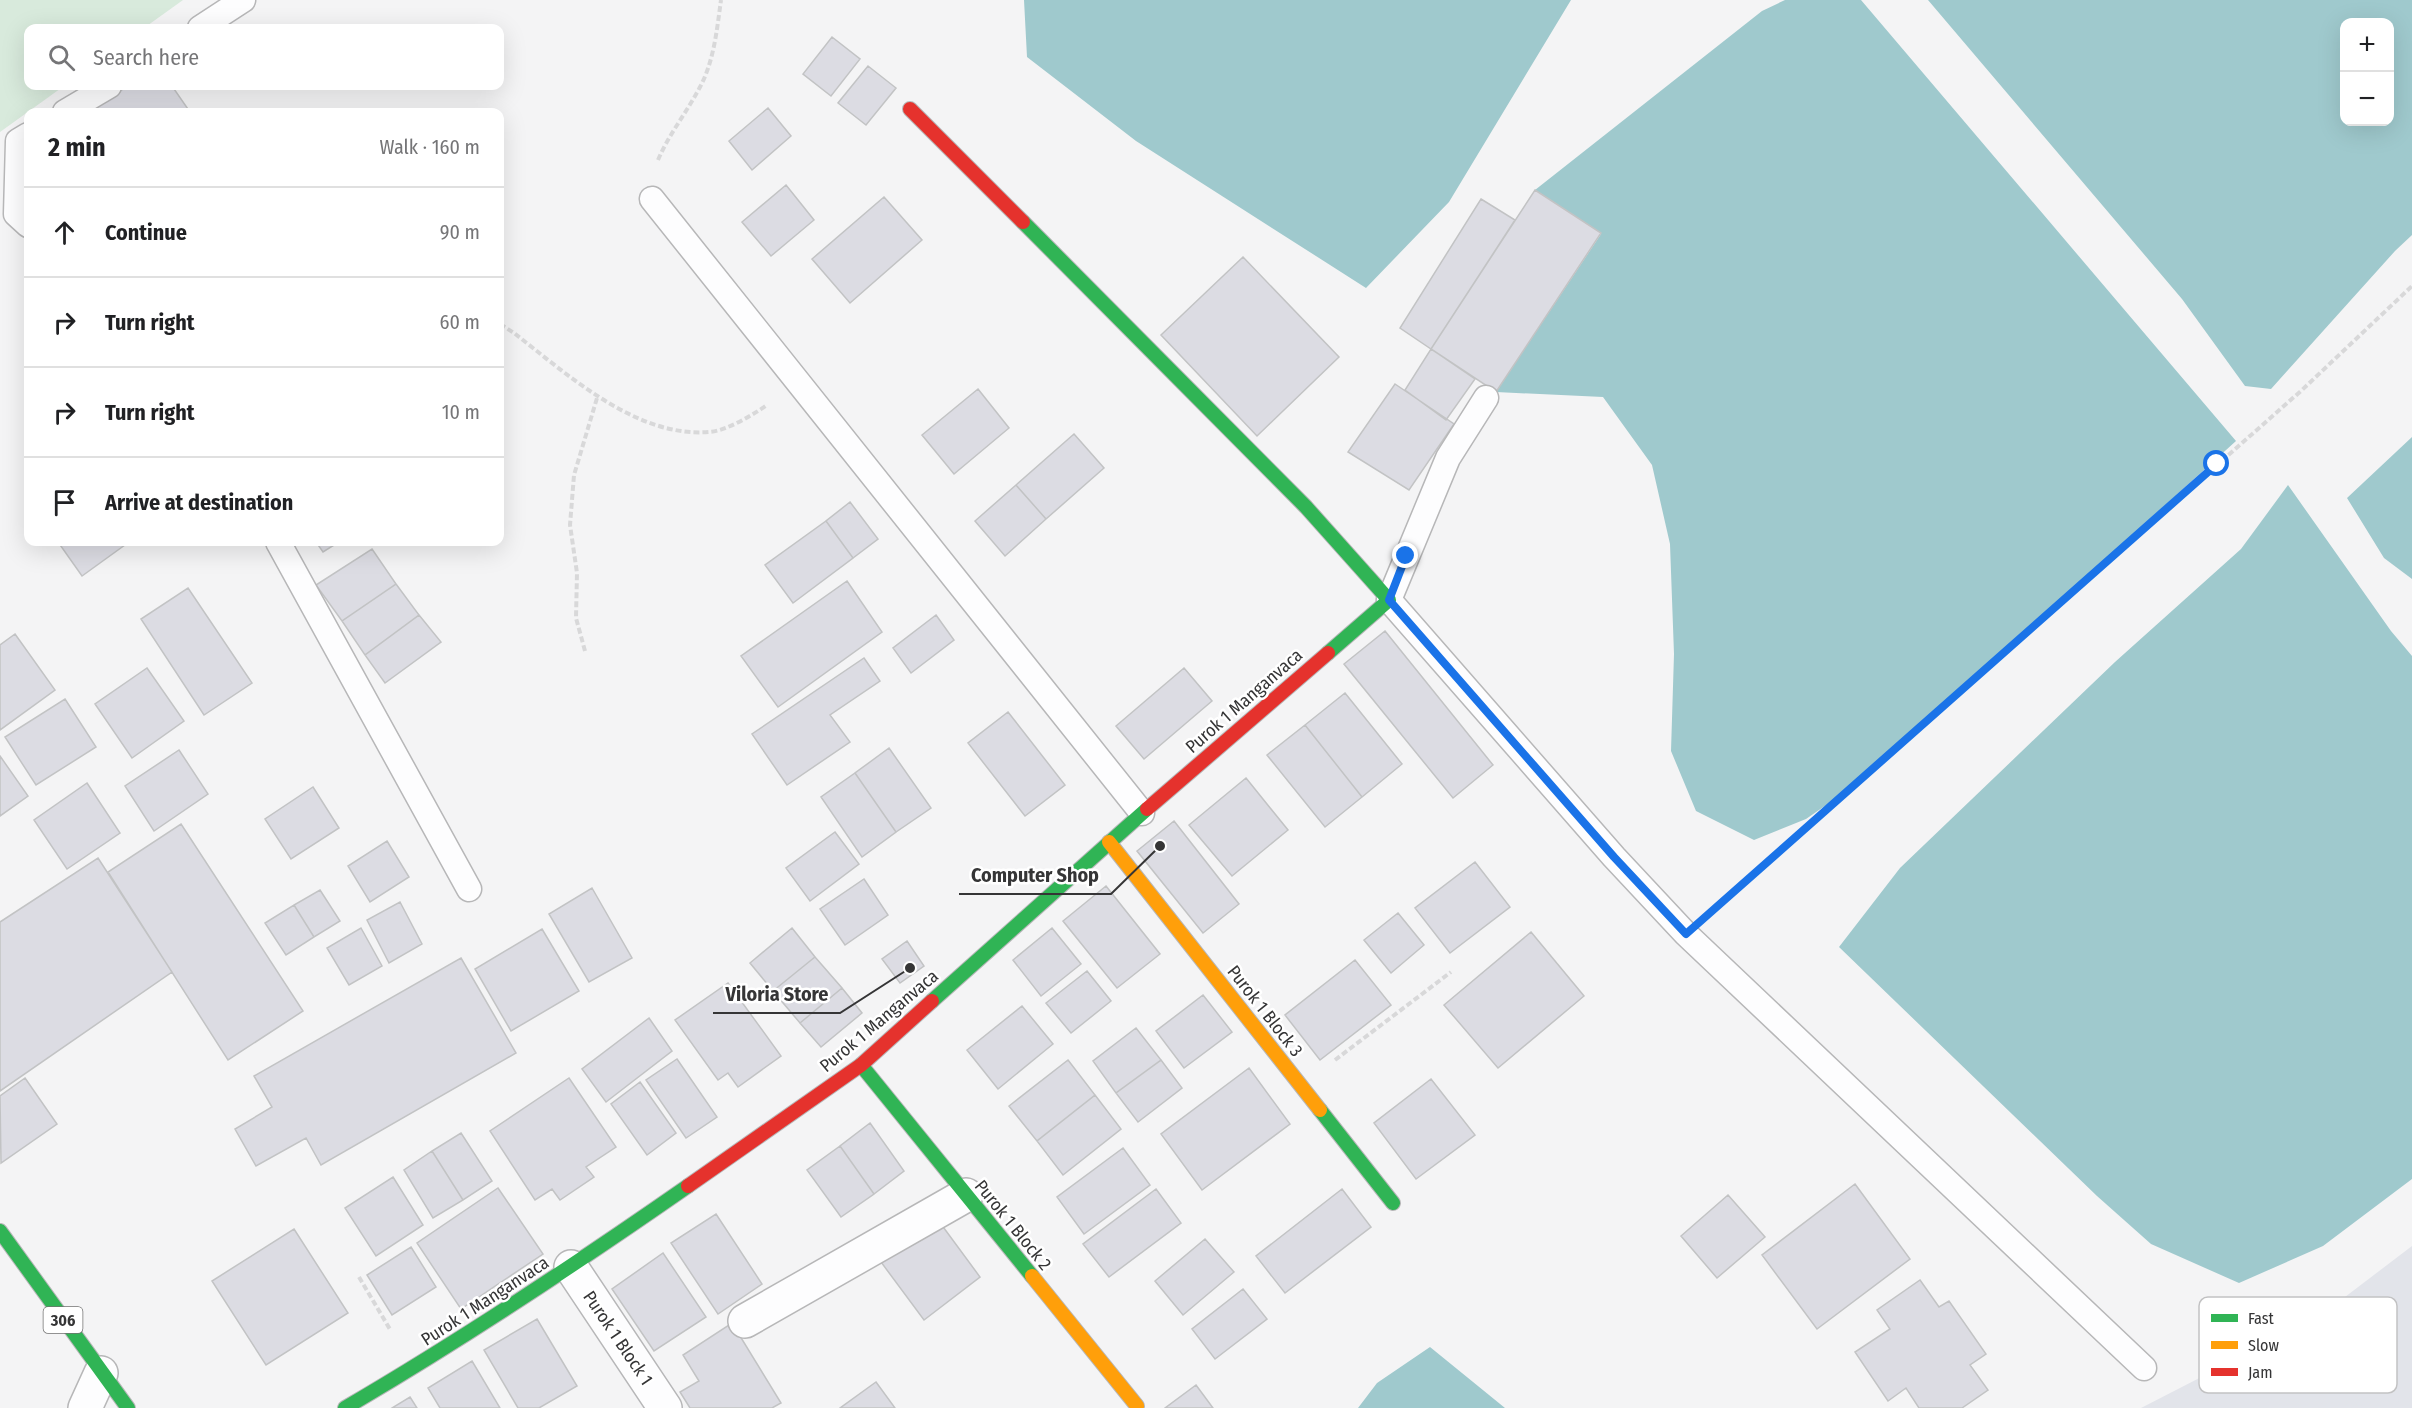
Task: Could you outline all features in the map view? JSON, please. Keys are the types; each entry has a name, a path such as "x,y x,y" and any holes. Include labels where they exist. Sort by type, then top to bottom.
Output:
{"street":[{"path":"910,109 1306,507 1389,600"},
{"name":"Purok 1 Manganvaca","path":"345,1408 413,1368 571,1267 861,1065 1109,842 1389,600"},
{"name":"Purok 1 Block 3","path":"1109,842 1393,1203"},
{"name":"Purok 1 Block 2","path":"861,1065 1137,1406"},
{"path":"745,1321 966,1195"},
{"name":"306","path":"0,1231 128,1408"},
{"name":"Purok 1 Block 1","path":"571,1267 665,1408"},
{"path":"85,1408 101,1373"}],"lane":[{"path":"206,24 243,0"},
{"path":"72,108 102,90"},
{"path":"15,221 18,141 24,137"},
{"path":"652,199 1142,813"},
{"path":"1486,398 1463,433 1439,477 1389,600 1614,857 1686,934 2144,1368"},
{"path":"280,546 469,889"}],"path":[{"path":"652,199 652,174 666,143 701,86 714,45 721,0"},
{"path":"1686,934 2302,390 2412,286"},
{"path":"504,327 597,398 668,430 711,432 752,416 798,383"},
{"path":"585,651 576,618 577,573 570,525 574,475 597,398"},
{"path":"1301,1086 1451,972"},
{"path":"359,1277 413,1368"}],"shaded area":[{"path":"2412,1246 2412,1408 2141,1408 2199,1378 2199,1393 2397,1393 2397,1297 2345,1297"}],"green space":[{"path":"0,0 183,0 150,24 24,24 24,90 58,90 33,108 24,108 24,115 0,132"}],"water":[{"path":"1024,0 1571,0 1449,202 1366,288 1136,141 1027,57"},
{"path":"1785,0 1861,0 2236,441 1858,783 1806,819 1754,840 1696,811 1671,751 1674,654 1670,544 1652,465 1603,397 1496,392 1601,234 1535,190 1762,11"},
{"path":"1928,0 2412,0 2412,235 2271,389 2245,386 2182,299"},
{"path":"2412,437 2412,579 2384,558 2347,498"},
{"path":"2288,485 2391,631 2412,656 2412,1179 2323,1246 2239,1283 2151,1244 2097,1196 1839,947 1900,868 2115,662 2241,549"},
{"path":"1430,1347 1505,1408 1358,1408 1377,1383"}],"building":[{"path":"832,37 860,59 831,96 803,74"},
{"path":"868,66 896,88 866,125 838,103"},
{"path":"121,90 175,90 187,108 92,108"},
{"path":"768,108 791,136 752,170 729,141"},
{"path":"786,185 814,220 771,256 742,222"},
{"path":"1535,190 1601,233 1496,392 1431,349"},
{"path":"884,197 922,240 850,303 812,259"},
{"path":"1481,199 1515,220 1431,349 1400,328"},
{"path":"1243,257 1339,357 1257,436 1161,335"},
{"path":"1431,349 1475,379 1446,420 1405,390"},
{"path":"1395,384 1454,424 1409,490 1348,452"},
{"path":"978,389 1009,428 954,474 922,435"},
{"path":"1074,434 1104,468 1046,519 1016,485"},
{"path":"1016,485 1046,519 1005,556 975,521"},
{"path":"850,502 878,539 853,558 826,521"},
{"path":"826,521 853,558 793,603 765,565"},
{"path":"61,546 123,546 82,576"},
{"path":"319,546 333,546 323,552"},
{"path":"372,549 396,584 342,621 316,585"},
{"path":"847,581 882,632 778,707 741,656"},
{"path":"396,584 419,615 365,655 342,621"},
{"path":"188,588 252,683 204,715 141,619"},
{"path":"419,615 441,642 385,683 365,655"},
{"path":"936,615 954,640 911,673 893,648"},
{"path":"1385,631 1493,765 1453,798 1344,664"},
{"path":"15,634 55,690 0,730 0,645"},
{"path":"864,658 880,681 830,715 850,742 787,785 752,734"},
{"path":"147,668 184,721 132,758 95,704"},
{"path":"1184,668 1212,701 1144,759 1116,726"},
{"path":"1345,693 1402,764 1362,797 1305,725"},
{"path":"65,699 96,747 36,785 5,737"},
{"path":"1008,712 1065,785 1025,816 968,743"},
{"path":"1305,725 1362,797 1325,827 1267,755"},
{"path":"889,748 931,808 896,832 855,773"},
{"path":"179,750 208,794 154,831 125,786"},
{"path":"0,756 28,796 0,816"},
{"path":"855,773 896,832 862,857 821,797"},
{"path":"1246,778 1288,830 1232,876 1189,825"},
{"path":"87,783 120,833 67,869 34,820"},
{"path":"313,787 339,828 291,859 265,819"},
{"path":"1174,821 1239,904 1203,933 1137,851"},
{"path":"181,824 303,1011 228,1060 108,872"},
{"path":"835,832 859,864 810,901 786,868"},
{"path":"387,841 409,877 370,902 348,866"},
{"path":"98,858 172,972 0,1091 0,922"},
{"path":"1475,862 1510,907 1450,953 1415,908"},
{"path":"864,879 888,915 845,945 820,909"},
{"path":"1106,886 1160,954 1117,988 1063,921"},
{"path":"592,888 632,958 589,982 549,914"},
{"path":"320,890 340,921 314,937 294,905"},
{"path":"400,902 422,944 389,963 367,920"},
{"path":"294,905 314,937 286,955 265,923"},
{"path":"1398,913 1424,945 1391,973 1364,940"},
{"path":"361,928 382,966 349,985 327,948"},
{"path":"792,928 815,957 773,991 750,963"},
{"path":"1052,928 1081,964 1041,996 1013,960"},
{"path":"542,929 579,991 511,1031 475,969"},
{"path":"1531,932 1584,996 1498,1068 1444,1005"},
{"path":"907,941 924,966 900,983 882,959"},
{"path":"815,957 842,988 800,1023 773,991"},
{"path":"461,958 516,1053 321,1165 306,1138 256,1166 235,1129 272,1107 254,1076"},
{"path":"1355,960 1391,1005 1320,1060 1285,1015"},
{"path":"1087,971 1111,1001 1071,1033 1046,1003"},
{"path":"728,983 781,1056 738,1087 728,1073 718,1080 675,1020"},
{"path":"842,988 862,1013 821,1047 800,1023"},
{"path":"1203,995 1232,1032 1184,1068 1156,1031"},
{"path":"1022,1006 1053,1044 998,1089 967,1050"},
{"path":"649,1018 672,1051 606,1102 582,1069"},
{"path":"1136,1028 1161,1060 1116,1093 1093,1061"},
{"path":"677,1059 717,1117 686,1138 646,1080"},
{"path":"1068,1060 1095,1095 1037,1141 1009,1106"},
{"path":"1161,1060 1182,1088 1138,1122 1116,1093"},
{"path":"1249,1068 1290,1124 1202,1190 1161,1134"},
{"path":"25,1078 57,1124 1,1163 0,1096"},
{"path":"569,1078 616,1147 586,1167 594,1177 560,1200 552,1189 535,1200 490,1131"},
{"path":"1431,1079 1475,1135 1416,1179 1374,1123"},
{"path":"640,1082 676,1133 647,1155 611,1104"},
{"path":"1095,1095 1121,1129 1063,1175 1037,1141"},
{"path":"870,1123 904,1171 874,1194 840,1146"},
{"path":"461,1133 492,1181 463,1200 432,1151"},
{"path":"840,1146 874,1194 841,1217 807,1170"},
{"path":"1123,1148 1150,1185 1084,1234 1057,1197"},
{"path":"432,1151 463,1200 433,1218 404,1170"},
{"path":"393,1177 423,1225 376,1256 345,1208"},
{"path":"1855,1184 1910,1259 1817,1329 1762,1255"},
{"path":"498,1188 543,1254 461,1309 417,1243"},
{"path":"1156,1189 1181,1223 1109,1277 1083,1244"},
{"path":"1342,1189 1371,1227 1285,1293 1256,1256"},
{"path":"1728,1195 1765,1237 1717,1278 1681,1236"},
{"path":"716,1214 762,1284 718,1314 671,1243"},
{"path":"938,1220 980,1277 924,1320 881,1262"},
{"path":"294,1229 348,1313 266,1365 212,1281"},
{"path":"1205,1239 1234,1272 1183,1315 1155,1281"},
{"path":"411,1247 436,1287 392,1315 367,1275"},
{"path":"663,1253 706,1317 654,1351 612,1289"},
{"path":"1920,1280 1939,1307 1949,1301 1986,1354 1970,1365 1988,1390 1962,1408 1919,1408 1906,1388 1888,1401 1855,1352 1890,1329 1877,1310"},
{"path":"1243,1289 1267,1319 1215,1359 1192,1329"},
{"path":"537,1319 577,1386 539,1408 518,1408 484,1350"},
{"path":"732,1323 781,1403 772,1408 690,1408 680,1392 699,1381 683,1355"},
{"path":"472,1361 500,1408 440,1408 428,1388"},
{"path":"876,1382 895,1408 840,1408"},
{"path":"1196,1385 1213,1408 1165,1408"},
{"path":"410,1397 417,1408 392,1408"}],"traffic: fast":[{"path":"1023,222 1306,507 1389,600 1328,653"},
{"path":"932,1001 1147,809"},
{"path":"861,1065 1032,1276"},
{"path":"1320,1110 1393,1203"},
{"path":"345,1408 519,1300 688,1186"},
{"path":"0,1231 128,1408"}],"traffic: slow":[{"path":"1109,842 1320,1110"},
{"path":"1032,1276 1137,1406"}],"traffic: jam":[{"path":"910,109 1023,222"},
{"path":"1147,809 1328,653"},
{"path":"688,1186 861,1065 932,1001"}],"place":[{"name":"Computer Shop","path":"1160,846"},
{"name":"Viloria Store","path":"910,968"}],"route":[{"path":"1406,556 1389,600 1614,857 1686,934 2217,464"}]}
